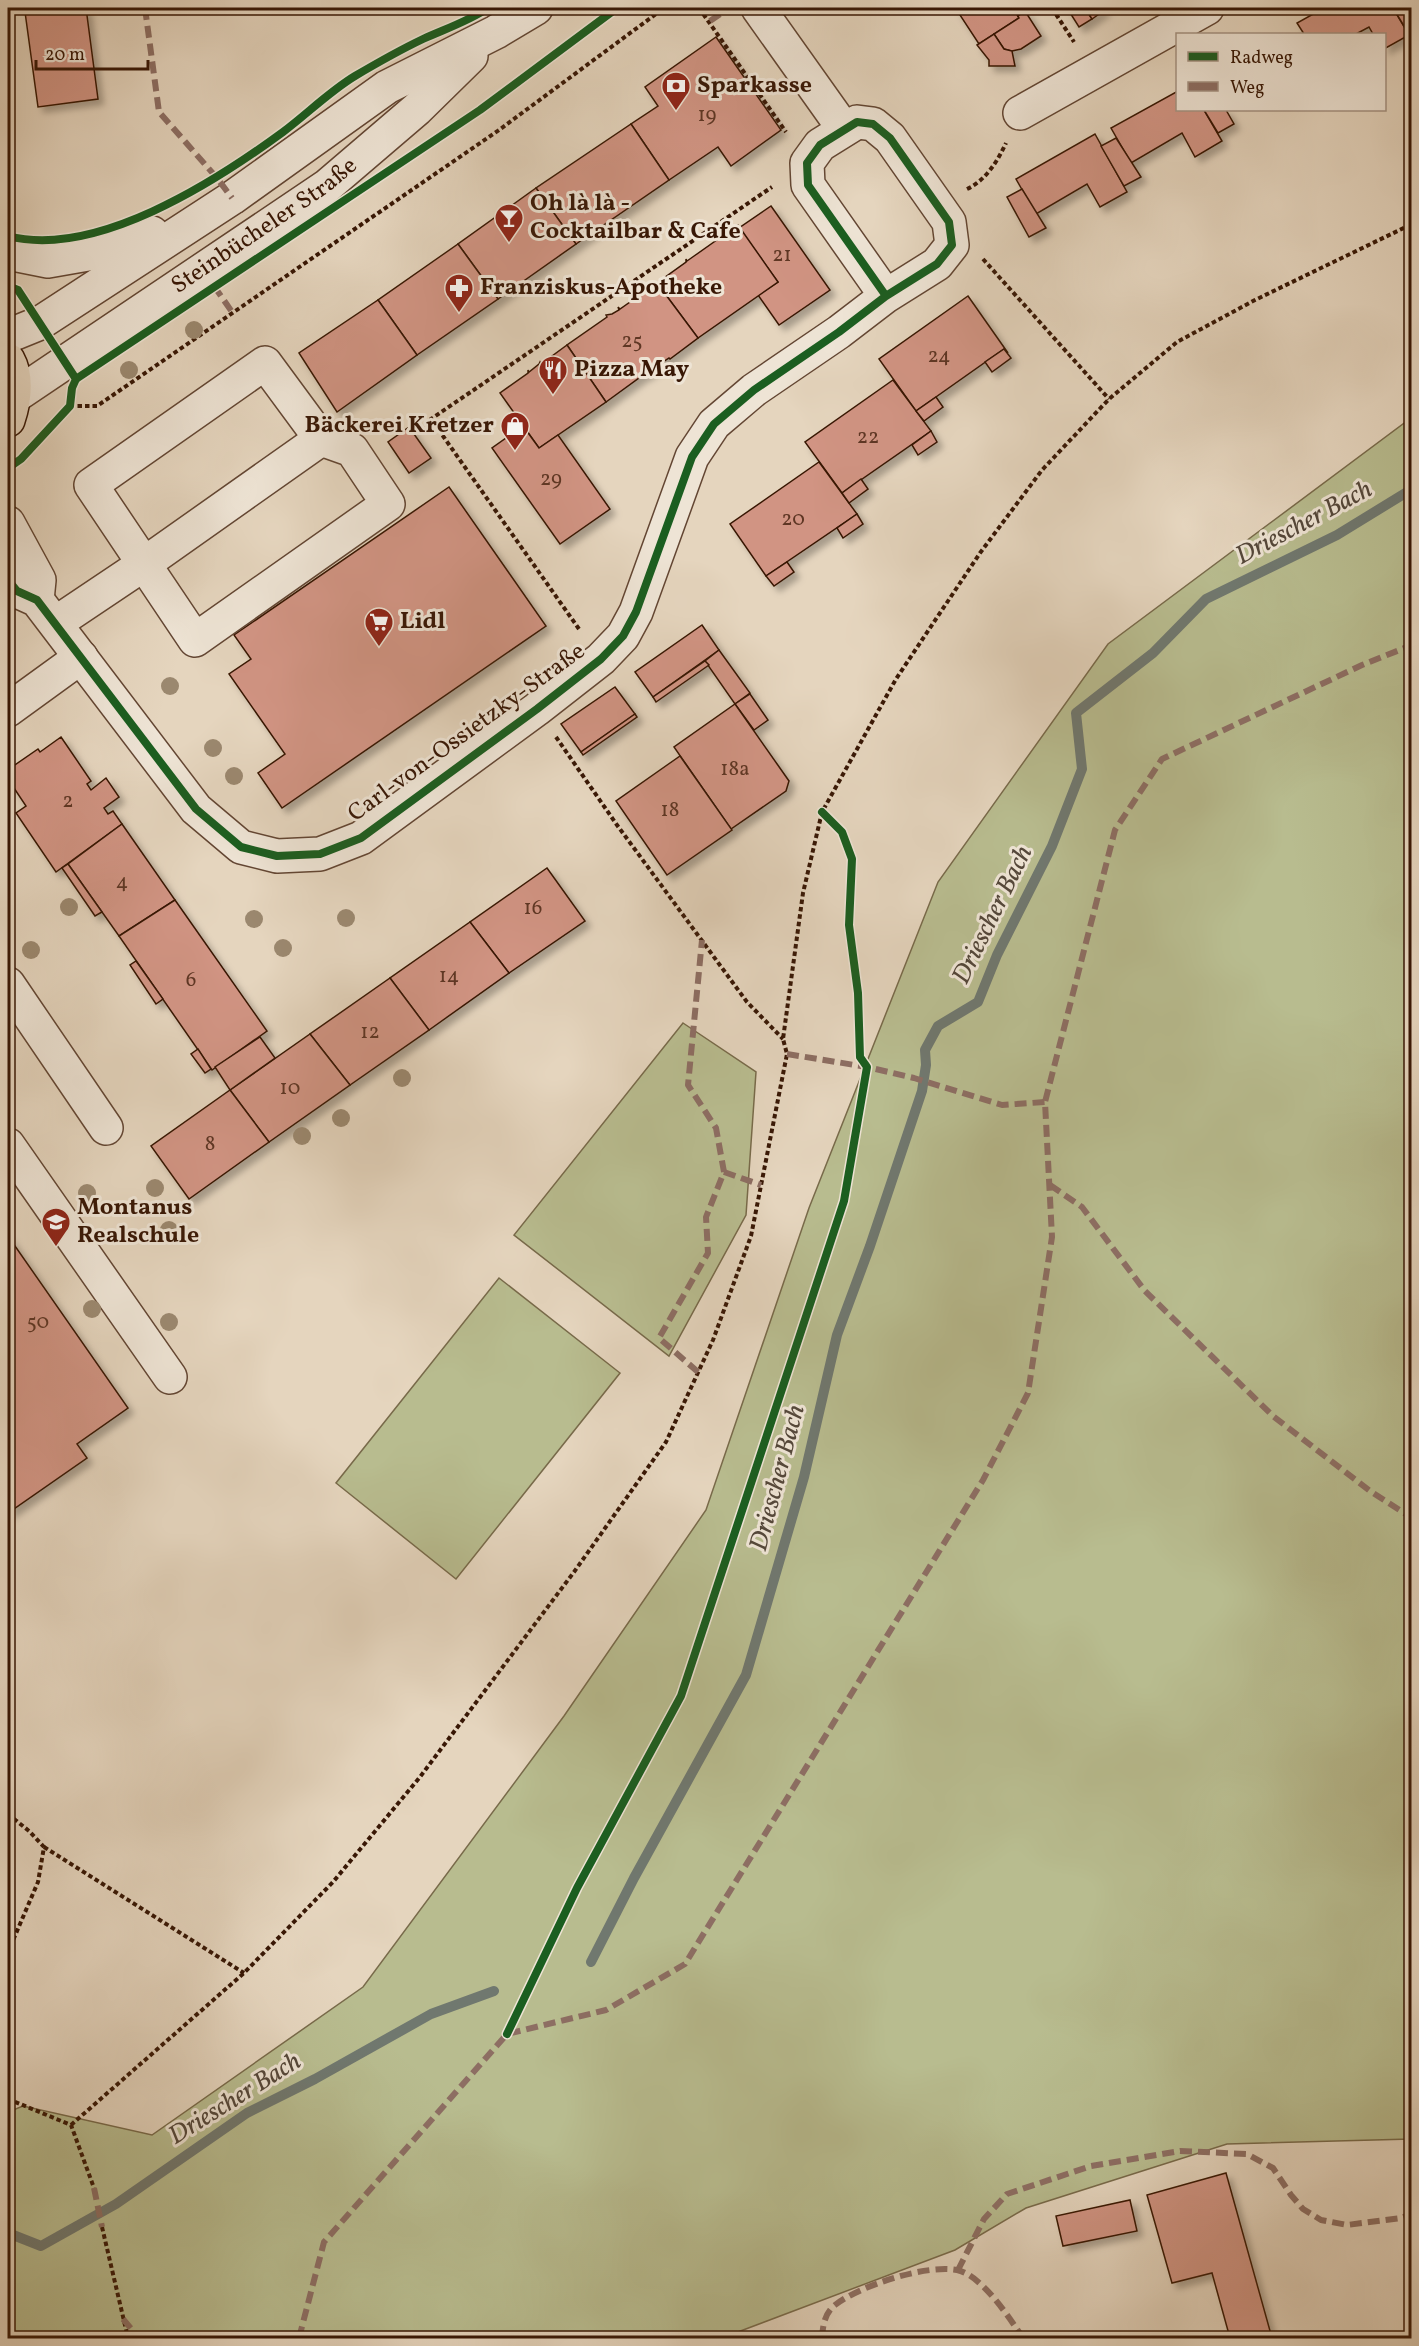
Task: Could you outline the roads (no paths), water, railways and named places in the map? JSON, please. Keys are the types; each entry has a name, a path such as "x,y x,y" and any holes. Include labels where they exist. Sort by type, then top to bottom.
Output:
{"main road":[{"path":"8,360 11,366 11,408"}],"street":[{"name":"Steinbücheler Straße","path":"8,336 40,323 223,204 387,87 496,32 536,8"},
{"path":"758,8 844,129 820,145 807,163 808,185 886,296"},
{"path":"1020,113 1207,8"},
{"name":"Steinbücheler Straße","path":"11,408 327,186 417,109 496,32"},
{"name":"Carl-von-Ossietzky-Straße","path":"8,580 17,591 47,611 196,809 241,847 277,856 320,854 361,838 537,709 601,659 622,636 636,612 692,457 714,424 754,390 839,332 886,296 937,264 952,245 943,213 890,138 873,124 857,122 844,129"},
{"name":"Steinbücheler Straße","path":"8,253 48,261 111,250 223,204"},
{"path":"265,363 321,439 352,450 387,504 195,640 91,485 265,363"},
{"path":"8,523 39,580 47,611 144,564 321,439"},
{"path":"8,710 81,657"},
{"path":"8,984 106,1128"},
{"path":"8,1145 170,1377"}],"waterway":[{"name":"Driescher Bach","path":"591,1962 634,1878 746,1675 804,1477 837,1335 870,1246 922,1091 926,1065 925,1050 938,1026 978,1002 997,955 1052,846 1082,769 1076,713 1153,653 1206,599 1337,535 1412,489"},
{"name":"Driescher Bach","path":"8,2233 41,2246 116,2204 247,2113 315,2079 431,2014 494,1991"}],"place":[{"name":"Sparkasse","path":"676,112"},
{"name":"Oh là là - Cocktailbar & Cafe","path":"509,244"},
{"name":"Franziskus-Apotheke","path":"459,314"},
{"name":"Pizza May","path":"553,396"},
{"name":"Bäckerei Kretzer","path":"515,452"},
{"name":"Lidl","path":"379,648"},
{"name":"Montanus Realschule","path":"56,1248"}]}
